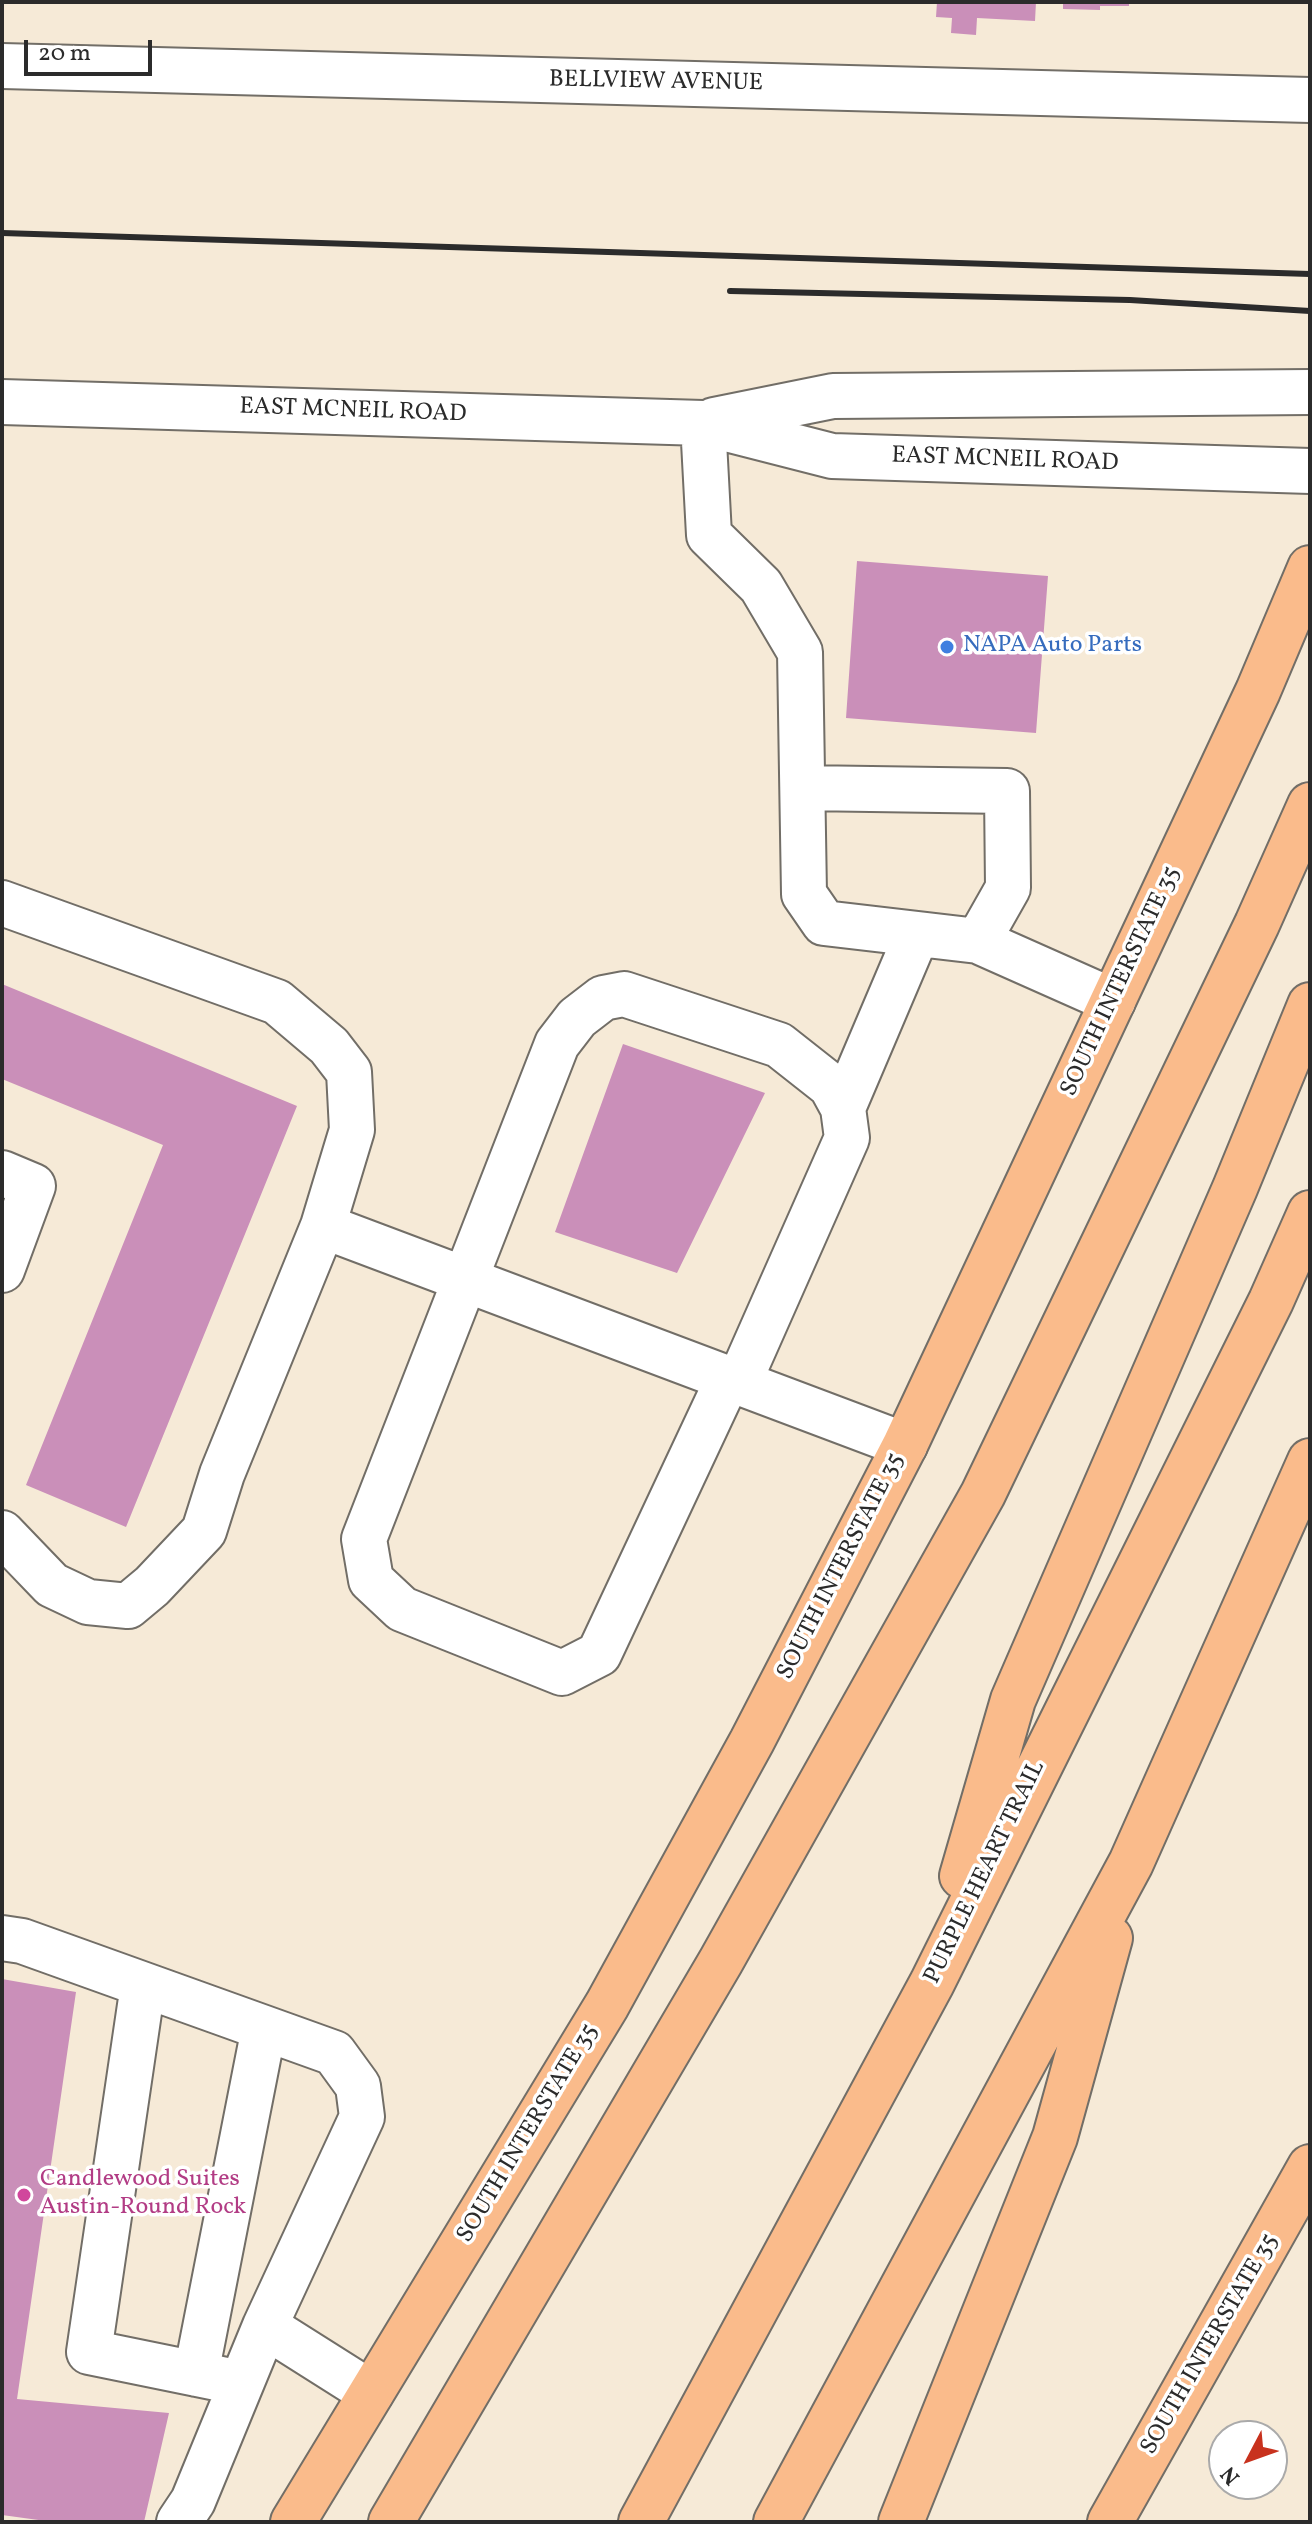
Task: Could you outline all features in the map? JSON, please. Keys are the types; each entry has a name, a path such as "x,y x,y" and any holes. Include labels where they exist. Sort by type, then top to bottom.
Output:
{"main road":[{"name":"SOUTH INTERSTATE 35","path":"293,2522 607,2005 752,1741 905,1445 1258,691 1310,568"},
{"path":"1258,691 1302,637 1310,632"},
{"path":"391,2522 721,1961 983,1494 1257,924 1310,805"},
{"path":"932,1983 1013,1700 1235,1188 1310,1005"},
{"name":"PURPLE HEART TRAIL","path":"641,2522 932,1983 1271,1301 1310,1213"},
{"path":"776,2522 1131,1863 1310,1461"},
{"path":"901,2522 1055,2137 1131,1863"},
{"name":"SOUTH INTERSTATE 35","path":"1110,2522 1308,2174"}],"street":[{"name":"BELLVIEW AVENUE","path":"2,66 1310,100"},
{"name":"EAST MCNEIL ROAD","path":"703,423 833,396 1310,392"},
{"name":"EAST MCNEIL ROAD","path":"2,402 703,423 832,456 1310,471"},
{"path":"703,423 709,535 761,586 800,652 804,894 824,923 978,941 1113,1001"},
{"path":"803,788 1007,791 1008,888 978,941"},
{"path":"2,903 277,1002 329,1046 349,1072 352,1130 323,1226 222,1474 204,1531 152,1586 128,1606 88,1602 52,1585 2,1533"},
{"path":"843,1108 917,934"},
{"path":"624,994 779,1045 831,1086 843,1108 847,1138 734,1381 599,1654 562,1673 402,1609 371,1580 364,1539 557,1044 577,1018 603,998 624,994"},
{"path":"2,1173 33,1186 2,1270"},
{"path":"323,1226 905,1445"},
{"path":"2,1938 22,1941 334,2053 358,2086 362,2117 265,2326 193,2501 179,2522"},
{"path":"143,1985 89,2352 241,2383"},
{"path":"196,2374 264,2028"},
{"path":"265,2326 371,2393"}],"building":[{"path":"937,2 1036,2 1035,21 977,18 976,35 951,33 952,18 936,17"},
{"path":"1063,2 1129,2 1129,6 1100,6 1100,10 1063,9"},
{"name":"NAPA Auto Parts","path":"857,561 1048,576 1036,733 846,718"},
{"path":"2,984 297,1106 126,1527 26,1485 163,1145 2,1079"},
{"path":"623,1044 765,1093 677,1273 555,1232"},
{"name":"Candlewood Suites Austin-Round Rock","path":"2,1979 76,1992 17,2399 169,2413 144,2522 53,2522 2,2515"}],"railway":[{"path":"2,233 1310,274"},
{"path":"730,291 1130,300 1310,311"}],"place":[{"name":"NAPA Auto Parts","path":"947,647"},
{"name":"Candlewood Suites Austin-Round Rock","path":"24,2195"}]}
